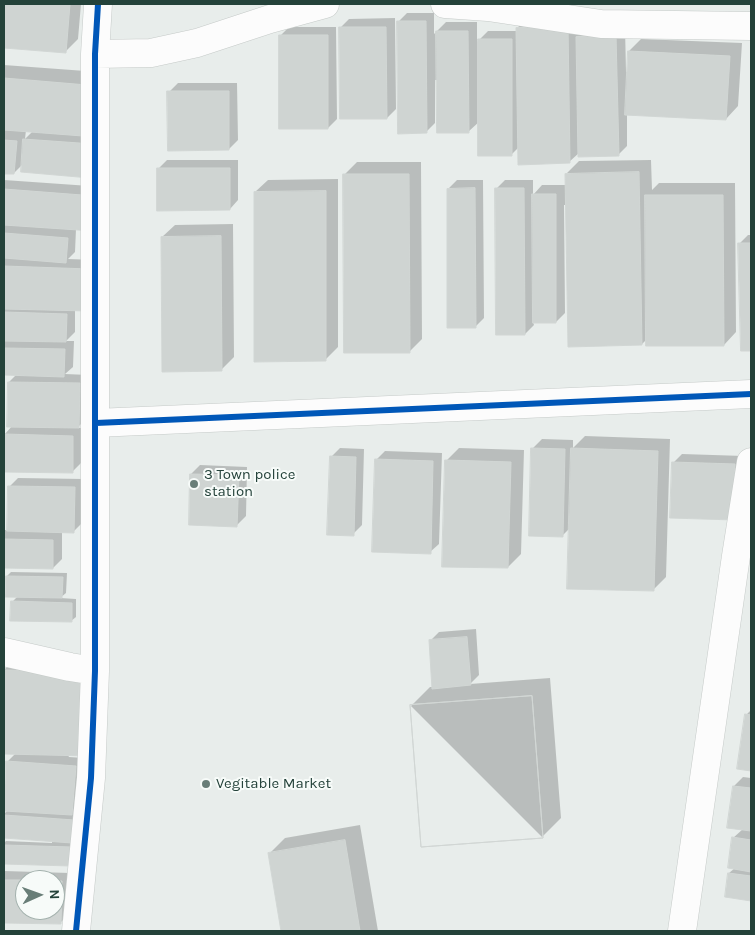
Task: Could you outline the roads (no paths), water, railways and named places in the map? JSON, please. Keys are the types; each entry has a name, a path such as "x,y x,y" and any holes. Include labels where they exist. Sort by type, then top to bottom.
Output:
{"street":[{"path":"76,931 91,778 94,670 96,423 95,54 98,4"},
{"path":"95,54 151,53 198,43 270,19 325,4"},
{"path":"445,4 488,7 600,24 751,26"},
{"path":"96,423 751,394"},
{"path":"682,931 751,462"},
{"path":"4,652 70,667 94,670"}],"place":[{"name":"3 Town police station","path":"194,484"},
{"name":"Vegitable Market","path":"206,784"}]}
